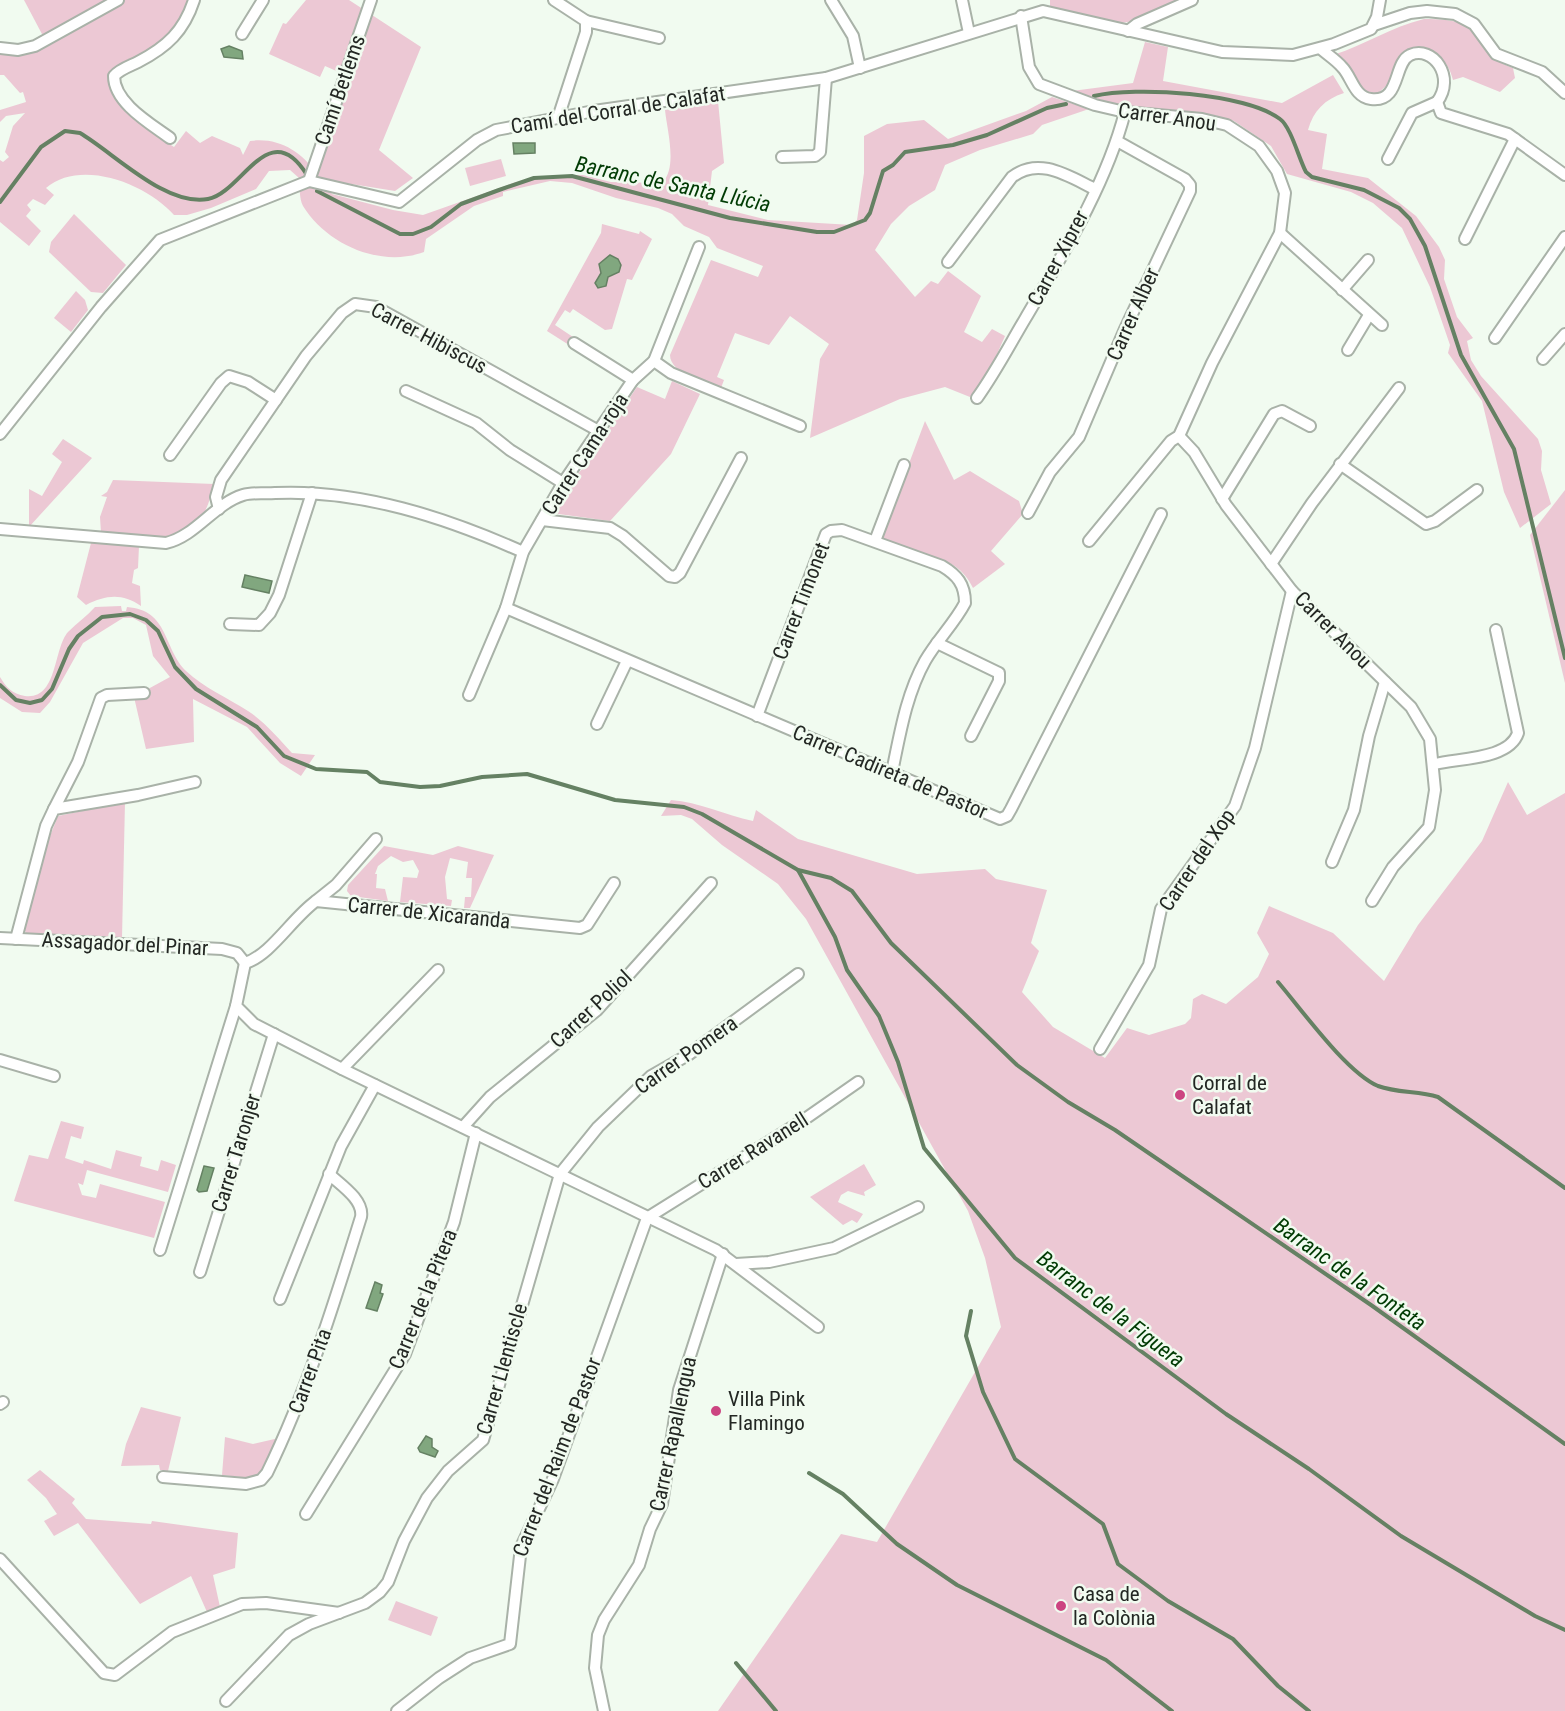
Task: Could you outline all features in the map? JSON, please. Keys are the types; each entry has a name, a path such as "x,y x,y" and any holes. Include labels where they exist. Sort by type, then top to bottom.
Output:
{"street":[{"path":"0,48 18,50 35,46 118,0"},
{"path":"170,138 135,112 118,89 114,76 168,44 186,21 194,0"},
{"path":"242,34 263,0"},
{"name":"Camí Betlems","path":"309,181 371,0"},
{"path":"554,0 586,21 659,38"},
{"path":"831,0 853,36 860,68"},
{"path":"962,0 969,33"},
{"path":"1128,31 1137,24 1192,0"},
{"path":"1374,25 1380,0"},
{"name":"Camí del Corral de Calafat","path":"309,181 399,202 487,134 508,127 826,78 1021,16 1044,6 1128,31 1236,54 1293,56 1321,49 1364,32 1374,25 1410,14 1427,11 1455,14 1474,24 1496,54 1542,72 1565,93"},
{"name":"Carrer Anou","path":"1021,16 1029,66 1040,84 1095,105 1125,112 1214,121 1249,137 1267,153 1285,193 1280,233 1212,363 1179,436 1170,441 1089,541"},
{"path":"558,118 586,32 586,21"},
{"path":"1321,49 1343,68 1359,95 1372,100 1379,100 1390,92 1404,60 1410,56 1424,55 1436,61 1444,72 1446,85 1437,102 1412,112 1388,159"},
{"path":"782,157 815,156 820,152 826,78"},
{"path":"1437,102 1441,113 1504,132 1565,176"},
{"name":"Carrer Xiprer","path":"977,398 992,378 1054,269 1118,141 1125,112"},
{"path":"1465,239 1515,139"},
{"name":"Carrer Alber","path":"1028,513 1050,472 1079,437 1125,330 1190,191 1190,184 1185,179 1118,141"},
{"path":"948,262 1012,177 1019,172 1040,167 1051,169 1095,189"},
{"path":"0,434 101,307 160,240 309,181"},
{"path":"1280,233 1382,325"},
{"path":"1495,338 1565,237"},
{"name":"Carrer Cama-roja","path":"523,552 597,430 633,380 654,361 699,247"},
{"path":"1342,290 1368,260"},
{"name":"Carrer Hibiscus","path":"219,509 216,497 221,480 306,356 342,313 355,304 366,303 597,430"},
{"path":"1348,350 1369,315"},
{"path":"1543,359 1565,333"},
{"path":"574,343 633,380"},
{"path":"654,361 671,373 800,426"},
{"path":"170,455 220,383 229,376 249,382 276,400"},
{"path":"1271,564 1340,464 1399,388"},
{"path":"406,391 476,423 510,450 563,483"},
{"path":"1222,499 1274,414 1282,411 1310,426"},
{"name":"Carrer Anou","path":"1179,436 1194,452 1222,499 1292,591 1385,682 1421,721 1430,739 1434,764 1435,804 1429,827 1394,867 1372,901"},
{"path":"542,520 610,528 669,576 675,577 680,573 741,458"},
{"path":"1340,464 1426,524 1435,521 1477,490"},
{"path":"876,541 904,465"},
{"path":"230,624 259,625 272,609 312,493"},
{"path":"0,529 166,543 184,535 219,509 245,495 312,493 356,499 432,517 478,532 523,552 506,608 469,695"},
{"name":"Carrer Cadireta de Pastor","path":"506,608 1000,819 1007,816 1161,514"},
{"name":"Carrer Timonet","path":"757,716 822,540 831,531 837,529 876,541 942,566 956,574 962,585 965,603 922,668 907,702 892,772"},
{"name":"Carrer del Xop","path":"1100,1049 1149,965 1161,909 1235,806 1255,748 1292,591"},
{"path":"1434,764 1494,753 1510,746 1516,738 1518,733 1496,630"},
{"path":"937,644 999,673 999,681 971,736"},
{"path":"597,724 627,661"},
{"path":"1332,862 1354,810 1369,736 1385,682"},
{"path":"16,939 46,826 78,762 101,698 106,695 144,693"},
{"path":"54,809 138,795 195,782"},
{"path":"160,1250 236,1005 245,963 258,957 297,915 336,885 376,839"},
{"name":"Carrer de Xicaranda","path":"316,901 580,928 587,925 614,883"},
{"name":"Carrer Poliol","path":"464,1127 490,1097 597,1010 711,883"},
{"name":"Assagador del Pinar","path":"0,938 222,948 237,953 245,963"},
{"path":"342,1069 438,970"},
{"name":"Carrer Pomera","path":"560,1174 605,1120 651,1076 688,1055 798,974"},
{"path":"236,1005 247,1018 342,1069 723,1254 818,1327"},
{"name":"Carrer Taronjer","path":"200,1272 274,1034"},
{"path":"0,1059 54,1076"},
{"name":"Carrer Ravanell","path":"647,1218 802,1121 858,1082"},
{"path":"280,1299 346,1135 375,1085"},
{"name":"Carrer de la Pitera","path":"306,1514 405,1354 454,1222 476,1133"},
{"name":"Carrer Pita","path":"163,1477 246,1484 261,1480 267,1473 296,1411 331,1313 361,1217 362,1209 357,1201 329,1174"},
{"name":"Carrer Llentiscle","path":"226,1701 289,1635 309,1624 376,1596 391,1574 404,1540 427,1498 448,1471 480,1444 485,1436 560,1174"},
{"path":"736,1264 769,1262 834,1248 918,1207"},
{"name":"Carrer del Raim de Pastor","path":"397,1711 439,1678 470,1658 510,1644 520,1547 553,1479 647,1218"},
{"name":"Carrer Rapallengua","path":"604,1711 595,1668 598,1635 604,1620 639,1565 650,1529 662,1504 679,1390 723,1254"},
{"path":"0,1559 104,1673 109,1675 115,1675 172,1632 242,1604 266,1603 339,1613"}],"shaded area":[{"path":"24,0 111,0 43,36"},
{"path":"122,0 190,0 174,28 161,43 126,61 109,75 111,86 117,97 134,117 174,147 186,131 200,143 212,136 240,148 243,155 250,141 270,141 296,152 317,174 350,77 325,66 320,77 269,54 283,23 286,24 306,0 349,0 421,47 379,150 413,178 395,191 320,179 332,194 393,210 423,215 516,182 558,175 583,175 611,182 662,183 670,168 671,159 665,110 718,101 724,163 712,171 708,205 768,220 852,225 857,220 864,173 864,136 887,124 924,120 948,139 1026,111 1052,97 1089,109 1042,125 1033,134 980,150 945,165 935,190 909,206 891,224 875,250 915,297 931,281 938,284 948,271 981,296 964,332 982,342 992,329 1005,336 986,379 970,397 945,387 900,399 810,438 820,359 829,344 790,316 769,345 735,333 717,377 724,380 721,388 682,372 672,362 670,355 711,260 758,277 763,266 717,248 709,237 684,226 672,214 572,183 550,181 503,192 503,196 474,206 426,239 424,252 390,257 356,250 326,232 303,206 299,178 290,170 269,171 256,189 211,208 187,215 174,215 148,193 131,185 95,175 77,175 60,179 46,188 54,195 45,205 33,199 27,205 31,210 26,216 41,231 29,246 0,222 0,160 3,162 9,157 5,152 13,126 25,113 6,116 0,122 0,110 26,102 23,92 20,93 4,75 0,75 0,52 13,53 71,30 101,16"},
{"path":"1050,0 1176,0 1121,23 1050,7"},
{"path":"1424,19 1448,20 1464,25 1480,38 1496,59 1513,68 1515,78 1500,92 1463,77 1453,80 1446,64 1436,55 1423,50 1406,50 1387,85 1376,95 1363,90 1339,59 1333,55"},
{"path":"1145,42 1168,47 1163,81 1282,103 1333,75 1344,93 1321,107 1313,117 1308,130 1327,134 1322,169 1368,178 1416,216 1439,247 1445,260 1444,279 1457,317 1473,338 1467,341 1471,360 1481,376 1538,439 1542,451 1541,470 1551,504 1520,528 1504,492 1482,401 1448,353 1450,345 1430,287 1402,228 1373,203 1351,192 1287,174 1271,146 1234,121 1217,116 1122,106 1072,91 1133,83"},
{"path":"229,46 242,51 243,59 224,57 221,49"},
{"path":"513,143 535,143 535,153 514,154"},
{"path":"501,159 506,176 470,186 465,168"},
{"path":"74,214 126,265 103,293 91,292 49,252 51,242"},
{"path":"602,224 639,234 640,231 652,239 632,280 627,279 612,329 605,330 573,309 570,313 565,310 555,325 573,337 569,345 547,331 601,233"},
{"path":"610,255 618,259 621,265 619,272 608,277 606,286 598,288 595,283 601,273 599,264"},
{"path":"76,291 85,300 88,310 71,332 54,318"},
{"path":"672,381 700,394 671,454 610,521 551,513 565,489 582,469 637,387 665,399"},
{"path":"925,421 954,480 970,471 1019,501 1023,514 991,551 1005,564 973,588 965,575 944,560 906,549 881,538"},
{"path":"63,439 92,458 29,527 29,489 42,496 62,462 52,454"},
{"path":"113,480 214,484 207,508 196,523 172,535 144,537 101,533 100,517 107,497 101,496 107,492"},
{"path":"1565,490 1565,683 1530,535"},
{"path":"91,543 139,546 138,568 134,570 132,583 140,586 141,606 121,597 107,597 86,605 77,597"},
{"path":"245,575 272,581 269,593 242,587"},
{"path":"121,606 122,611 126,611 127,607 151,615 164,632 179,662 193,677 254,715 292,753 315,755 301,776 280,763 247,727 193,699 194,742 146,749 134,697 147,698 148,689 170,677 153,656 146,625 133,618 123,618 83,643 50,702 40,713 22,712 0,698 0,677 16,694 36,695 44,690 68,632 95,607"},
{"path":"1508,782 1527,815 1565,793 1565,1711 718,1711 841,1534 877,1542 1001,1327 985,1258 968,1211 806,919 778,884 722,845 692,819 681,815 661,816 671,800 692,803 753,821 756,810 798,839 917,874 985,869 996,879 1047,890 1031,943 1039,951 1022,992 1053,1027 1105,1058 1127,1028 1149,1035 1185,1024 1191,1018 1193,999 1202,994 1226,1004 1258,977 1269,954 1257,933 1269,906 1333,933 1384,981 1418,925 1482,841"},
{"path":"125,802 122,938 26,933 24,929 44,851 58,816"},
{"path":"384,846 433,855 458,846 494,855 470,908 464,908 465,897 471,897 472,878 466,878 468,862 450,858 445,877 447,899 452,900 451,906 400,902 403,877 417,878 419,871 413,860 403,862 391,856 378,866 375,874 377,874 376,888 385,889 388,901 351,896 347,891 348,885"},
{"path":"61,1121 84,1127 81,1139 71,1136 65,1158 83,1164 84,1160 111,1169 116,1150 142,1157 140,1166 158,1171 161,1160 176,1165 168,1192 87,1170 83,1185 78,1183 82,1195 96,1198 100,1184 165,1202 154,1238 14,1201 29,1155 48,1159"},
{"path":"864,1164 876,1185 864,1192 865,1196 848,1191 841,1195 838,1202 863,1214 857,1223 852,1220 843,1225 810,1197"},
{"path":"204,1166 214,1168 207,1191 199,1192 197,1190"},
{"path":"375,1282 382,1285 380,1293 383,1294 377,1311 366,1308"},
{"path":"141,1407 181,1417 168,1471 160,1470 159,1465 121,1466 126,1444"},
{"path":"426,1436 432,1439 432,1447 438,1451 435,1457 420,1452 418,1448"},
{"path":"225,1437 253,1444 279,1438 260,1474 249,1478 222,1475"},
{"path":"40,1470 75,1499 72,1503 86,1519 151,1524 152,1521 238,1533 235,1568 213,1575 220,1607 207,1612 191,1576 140,1604 78,1523 54,1536 44,1521 57,1514 46,1498 27,1480"},
{"path":"396,1601 438,1617 431,1636 388,1620"}],"waterway":[{"path":"1094,96 1136,92 1190,94 1242,103 1264,110 1284,123 1306,172 1312,177 1364,190 1399,208 1410,219 1425,246 1461,355 1514,449 1565,658"},
{"name":"Barranc de Santa Llúcia","path":"317,191 400,234 413,234 431,227 461,204 534,178 572,176 730,218 817,232 834,232 865,220 870,213 883,171 893,165 905,152 953,145 987,135 1047,108 1066,104"},
{"name":"Barranc de Santa Llúcia","path":"0,202 41,147 65,131 80,133 158,187 175,195 192,199 208,199 220,194 268,154 280,152 293,158 307,175"},
{"name":"Barranc de la Fonteta","path":"0,685 16,700 30,703 42,700 52,689 69,649 78,636 102,617 130,614 146,620 158,631 175,667 196,689 257,727 284,756 316,769 367,772 380,782 420,787 440,786 482,777 527,774 615,800 684,807 702,814 798,870 831,878 852,891 891,943 1017,1065 1068,1102 1115,1130 1371,1305 1565,1444"},
{"name":"Barranc de la Figuera","path":"798,870 835,937 847,970 879,1016 898,1062 924,1148 1015,1258 1226,1414 1309,1469 1401,1536 1535,1616 1565,1630"},
{"path":"1278,982 1339,1054 1366,1079 1385,1088 1438,1097 1565,1188"},
{"path":"971,1311 966,1336 983,1392 1015,1459 1103,1524 1118,1564 1168,1601 1233,1639 1278,1686 1309,1711"},
{"path":"809,1473 843,1494 897,1544 957,1585 1106,1660 1172,1711"},
{"path":"736,1663 776,1711"}],"place":[{"name":"Corral de Calafat","path":"1180,1095"},
{"name":"Villa Pink Flamingo","path":"716,1411"},
{"name":"Casa de la Colònia","path":"1061,1606"}]}
